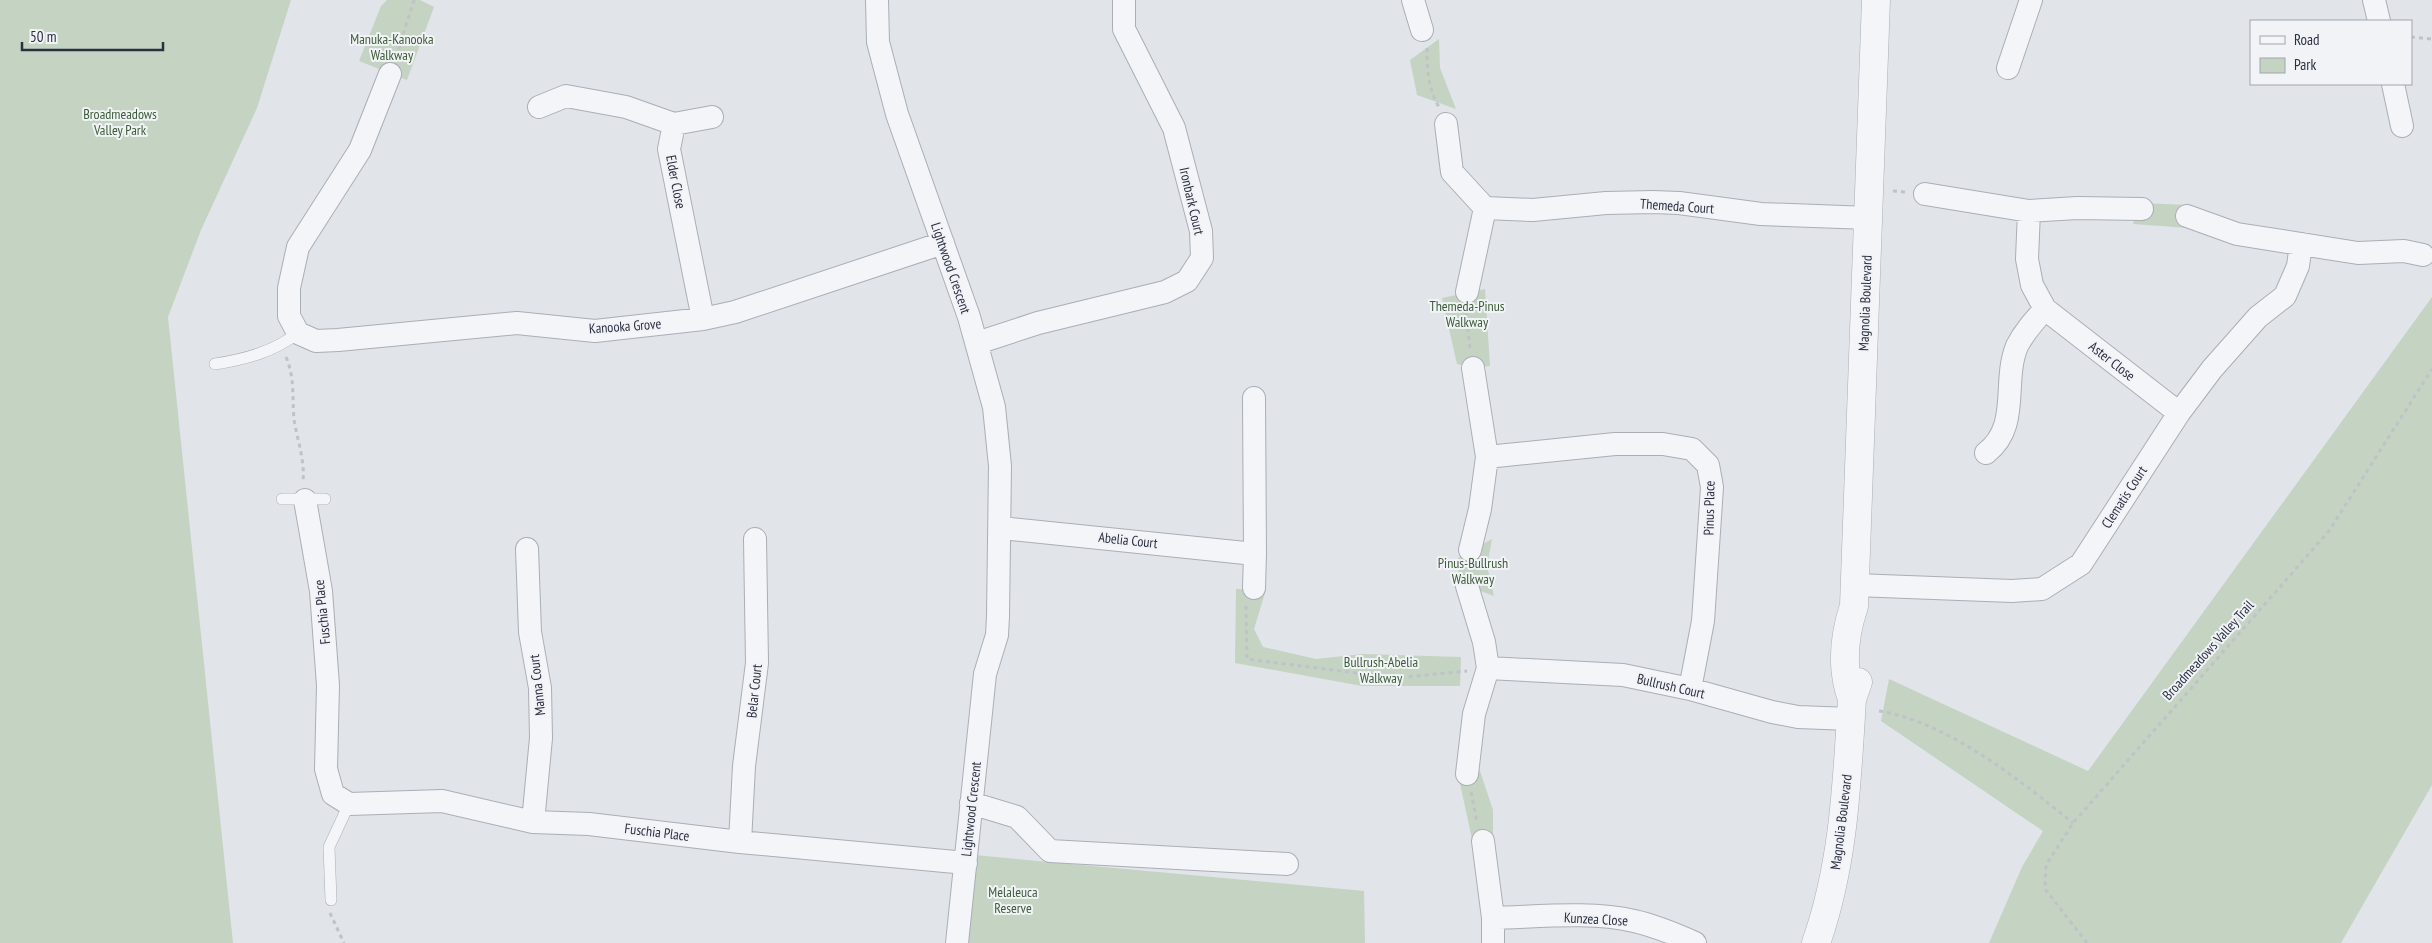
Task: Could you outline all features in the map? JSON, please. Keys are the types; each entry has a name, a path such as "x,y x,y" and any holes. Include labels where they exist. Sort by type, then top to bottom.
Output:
{"street":[{"name":"Lightwood Crescent","path":"877,0 878,42 897,114 977,343 994,407 1000,466 1000,534 986,595 983,634 985,674 957,943"},
{"name":"Ironbark Court","path":"977,343 1038,323 1165,292 1187,281 1202,258 1201,231 1174,128 1124,29 1124,0"},
{"path":"1413,0 1422,30"},
{"name":"Magnolia Boulevard","path":"1816,943 1833,880 1844,820 1851,709 1845,666 1847,628 1855,595 1876,0"},
{"path":"2008,68 2031,0"},
{"path":"2374,0 2379,20"},
{"path":"290,339 289,288 298,247 360,150 390,74"},
{"path":"2393,85 2402,126"},
{"path":"539,107 566,96 626,107 674,124 712,117"},
{"name":"Elder Close","path":"674,124 669,149 703,319"},
{"path":"1446,124 1452,172 1485,208 1467,292"},
{"path":"1925,194 2029,211 2077,208 2142,209"},
{"name":"Themeda Court","path":"1485,208 1533,210 1606,203 1653,202 1679,203 1761,214 1869,218"},
{"name":"Aster Close","path":"2029,211 2027,259 2032,285 2045,309 2179,413"},
{"path":"2187,216 2237,234 2358,254 2404,251 2422,255"},
{"name":"Kanooka Grove","path":"290,339 316,341 517,323 595,331 703,319 735,312 943,243"},
{"name":"Clematis Court","path":"1855,595 2012,592 2042,589 2081,564 2179,413 2212,369 2258,317 2285,296 2298,266 2301,244"},
{"path":"1986,453 1998,444 2005,431 2017,347 2028,328 2045,309"},
{"path":"1470,550 1480,509 1487,457 1473,368"},
{"path":"1254,398 1254,588"},
{"name":"Pinus Place","path":"1487,457 1615,444 1663,444 1692,449 1708,465 1712,487 1703,621 1690,689"},
{"name":"Fuschia Place","path":"315,500 328,685 326,769 333,794 349,804 442,801 533,822 589,824 740,842 966,863"},
{"name":"Abelia Court","path":"1000,534 1255,554"},
{"name":"Belar Court","path":"740,842 744,766 757,663 755,539"},
{"name":"Manna Court","path":"527,549 530,632 540,688 541,738 533,822"},
{"path":"1467,586 1484,642 1488,668 1474,714 1468,774"},
{"name":"Bullrush Court","path":"1488,668 1623,675 1690,689 1772,712 1798,716 1851,709"},
{"path":"972,803 1017,817 1050,850 1286,864"},
{"path":"1483,840 1493,918 1493,943"},
{"name":"Kunzea Close","path":"1493,918 1599,916 1633,920 1667,930 1695,943"}],"lane":[{"path":"215,364 253,356 290,339"},
{"path":"282,499 315,500"},
{"path":"331,900 329,847 349,804"}],"path":[{"path":"390,74 414,0"},
{"path":"1422,30 1422,40 1427,49 1425,61 1429,81 1446,124"},
{"path":"2412,37 2432,39"},
{"path":"1467,292 1465,322 1473,368"},
{"path":"290,339 295,420 315,500"},
{"name":"Broadmeadows Valley Trail","path":"2087,943 2045,889 2046,865 2073,823 2329,531 2432,369"},
{"path":"1254,588 1246,603 1247,659 1395,678 1488,668"},
{"path":"1879,711 1899,714 1918,720 1966,747 2017,778 2073,823"},
{"path":"1468,774 1483,840"},
{"path":"331,900 330,916 344,943"}],"green space":[{"name":"Broadmeadows Valley Park","path":"0,0 291,0 257,108 201,230 168,317 233,943 0,943"},
{"name":"Manuka-Kanooka Walkway","path":"387,0 420,0 434,7 407,80 359,61 381,6"},
{"path":"1439,39 1440,68 1456,109 1417,95 1410,60"},
{"path":"2140,203 2189,205 2188,228 2133,224"},
{"name":"Themeda-Pinus Walkway","path":"1485,289 1490,366 1473,368 1457,364 1442,298"},
{"path":"2432,297 2432,785 2341,943 1989,943 2022,867 2043,831 1881,721 1889,679 2088,771"},
{"name":"Pinus-Bullrush Walkway","path":"1492,539 1487,566 1494,596 1459,581 1458,558"},
{"name":"Bullrush-Abelia Walkway","path":"1236,589 1266,590 1254,629 1263,647 1316,659 1362,654 1461,657 1460,686 1362,686 1235,663"},
{"path":"1480,771 1493,810 1493,835 1483,841 1472,839 1458,774"},
{"name":"Melaleuca Reserve","path":"974,855 1364,891 1365,943 965,943"}]}
